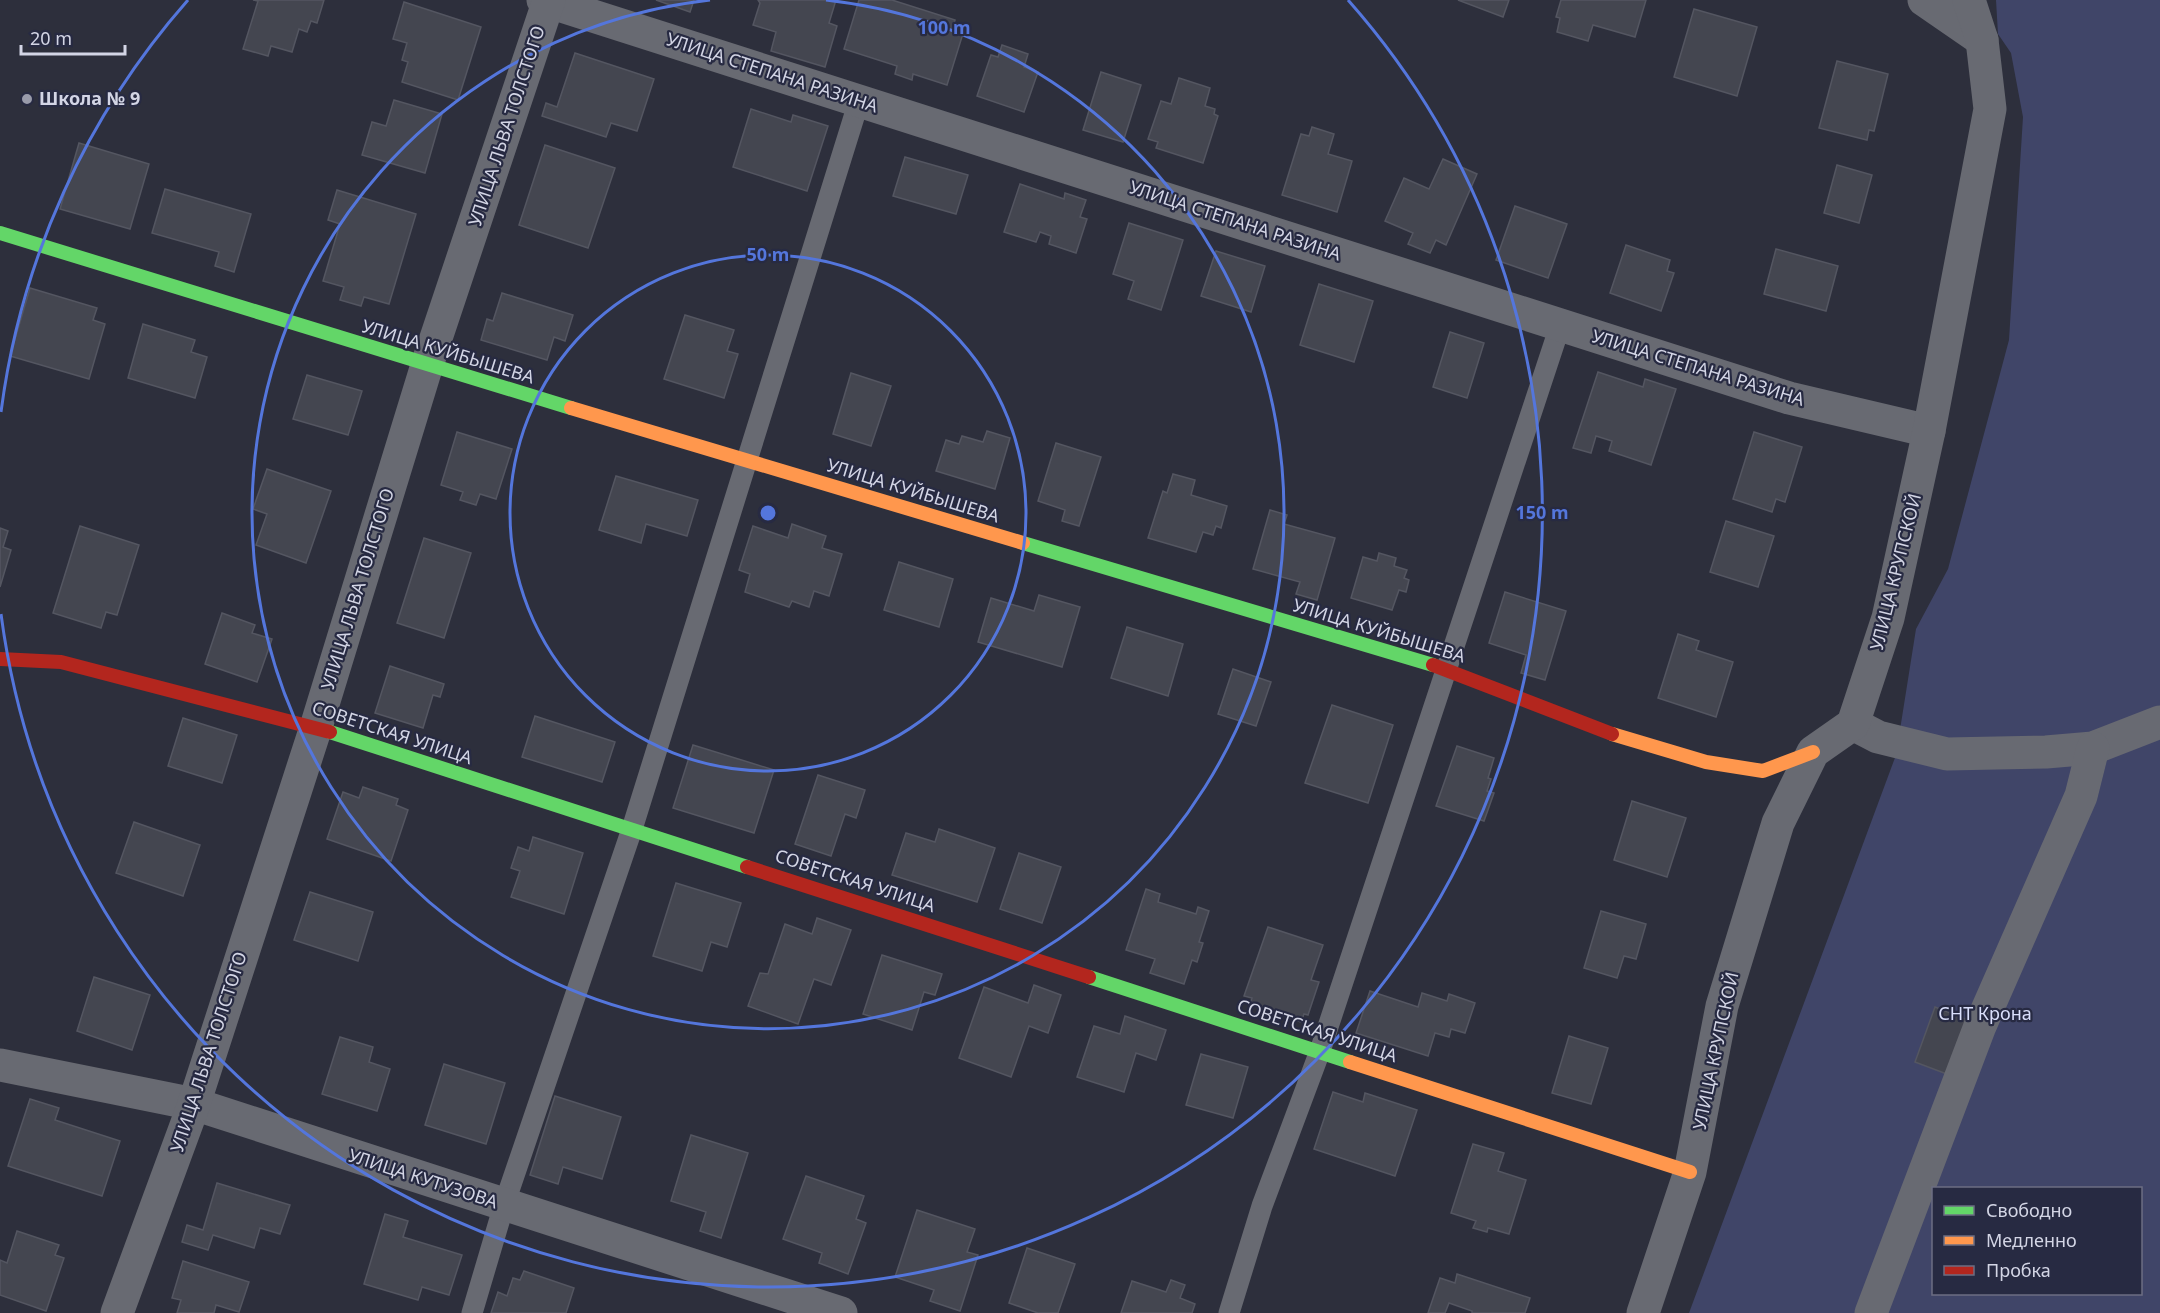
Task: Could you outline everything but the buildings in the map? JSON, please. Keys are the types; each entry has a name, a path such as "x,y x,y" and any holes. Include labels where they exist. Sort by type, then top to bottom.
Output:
{"street":[{"name":"УЛИЦА СТЕПАНА РАЗИНА","path":"547,0 1789,398 1929,431"},
{"name":"УЛИЦА ЛЬВА ТОЛСТОГО","path":"117,1313 194,1104 316,727 427,365 547,0"},
{"path":"1924,0 1982,40"},
{"name":"УЛИЦА КРУПСКОЙ","path":"1643,1313 1690,1172 1722,1006 1778,823 1813,752 1853,724 1888,618 1929,431 1990,110 1982,40 1969,0"},
{"name":"УЛИЦА КУЙБЫШЕВА","path":"0,233 427,365 1448,669 1603,731 1706,762 1763,771 1813,752"},
{"name":"СОВЕТСКАЯ УЛИЦА","path":"0,659 61,662 316,727 1690,1172"},
{"path":"1853,724 1878,737 1947,754 2046,752 2094,748 2160,722"},
{"path":"1871,1313 1980,1026 2081,796 2094,748"},
{"name":"УЛИЦА КУТУЗОВА","path":"0,1065 194,1104 841,1313"}],"lane":[{"path":"472,1313 504,1205 632,829 859,101"},
{"path":"1229,1313 1262,1206 1320,1051 1560,326"}],"green space":[{"name":"СНТ Крона","path":"1996,0 2160,0 2160,1313 1689,1313 1896,755 1916,629 1948,569 2009,340 2023,117 2011,53 1998,34"}],"traffic: fast":[{"path":"0,233 571,408"},
{"path":"1023,543 1433,665"},
{"path":"330,732 747,867"},
{"path":"1089,977 1350,1062"}],"traffic: slow":[{"path":"571,408 1023,543"},
{"path":"1612,734 1706,762 1763,771 1813,752"},
{"path":"1350,1062 1690,1172"}],"traffic: jam":[{"path":"0,659 61,662 330,732"},
{"path":"1433,665 1612,734"},
{"path":"747,867 1089,977"}],"place":[{"name":"Школа № 9","path":"27,99"}]}
